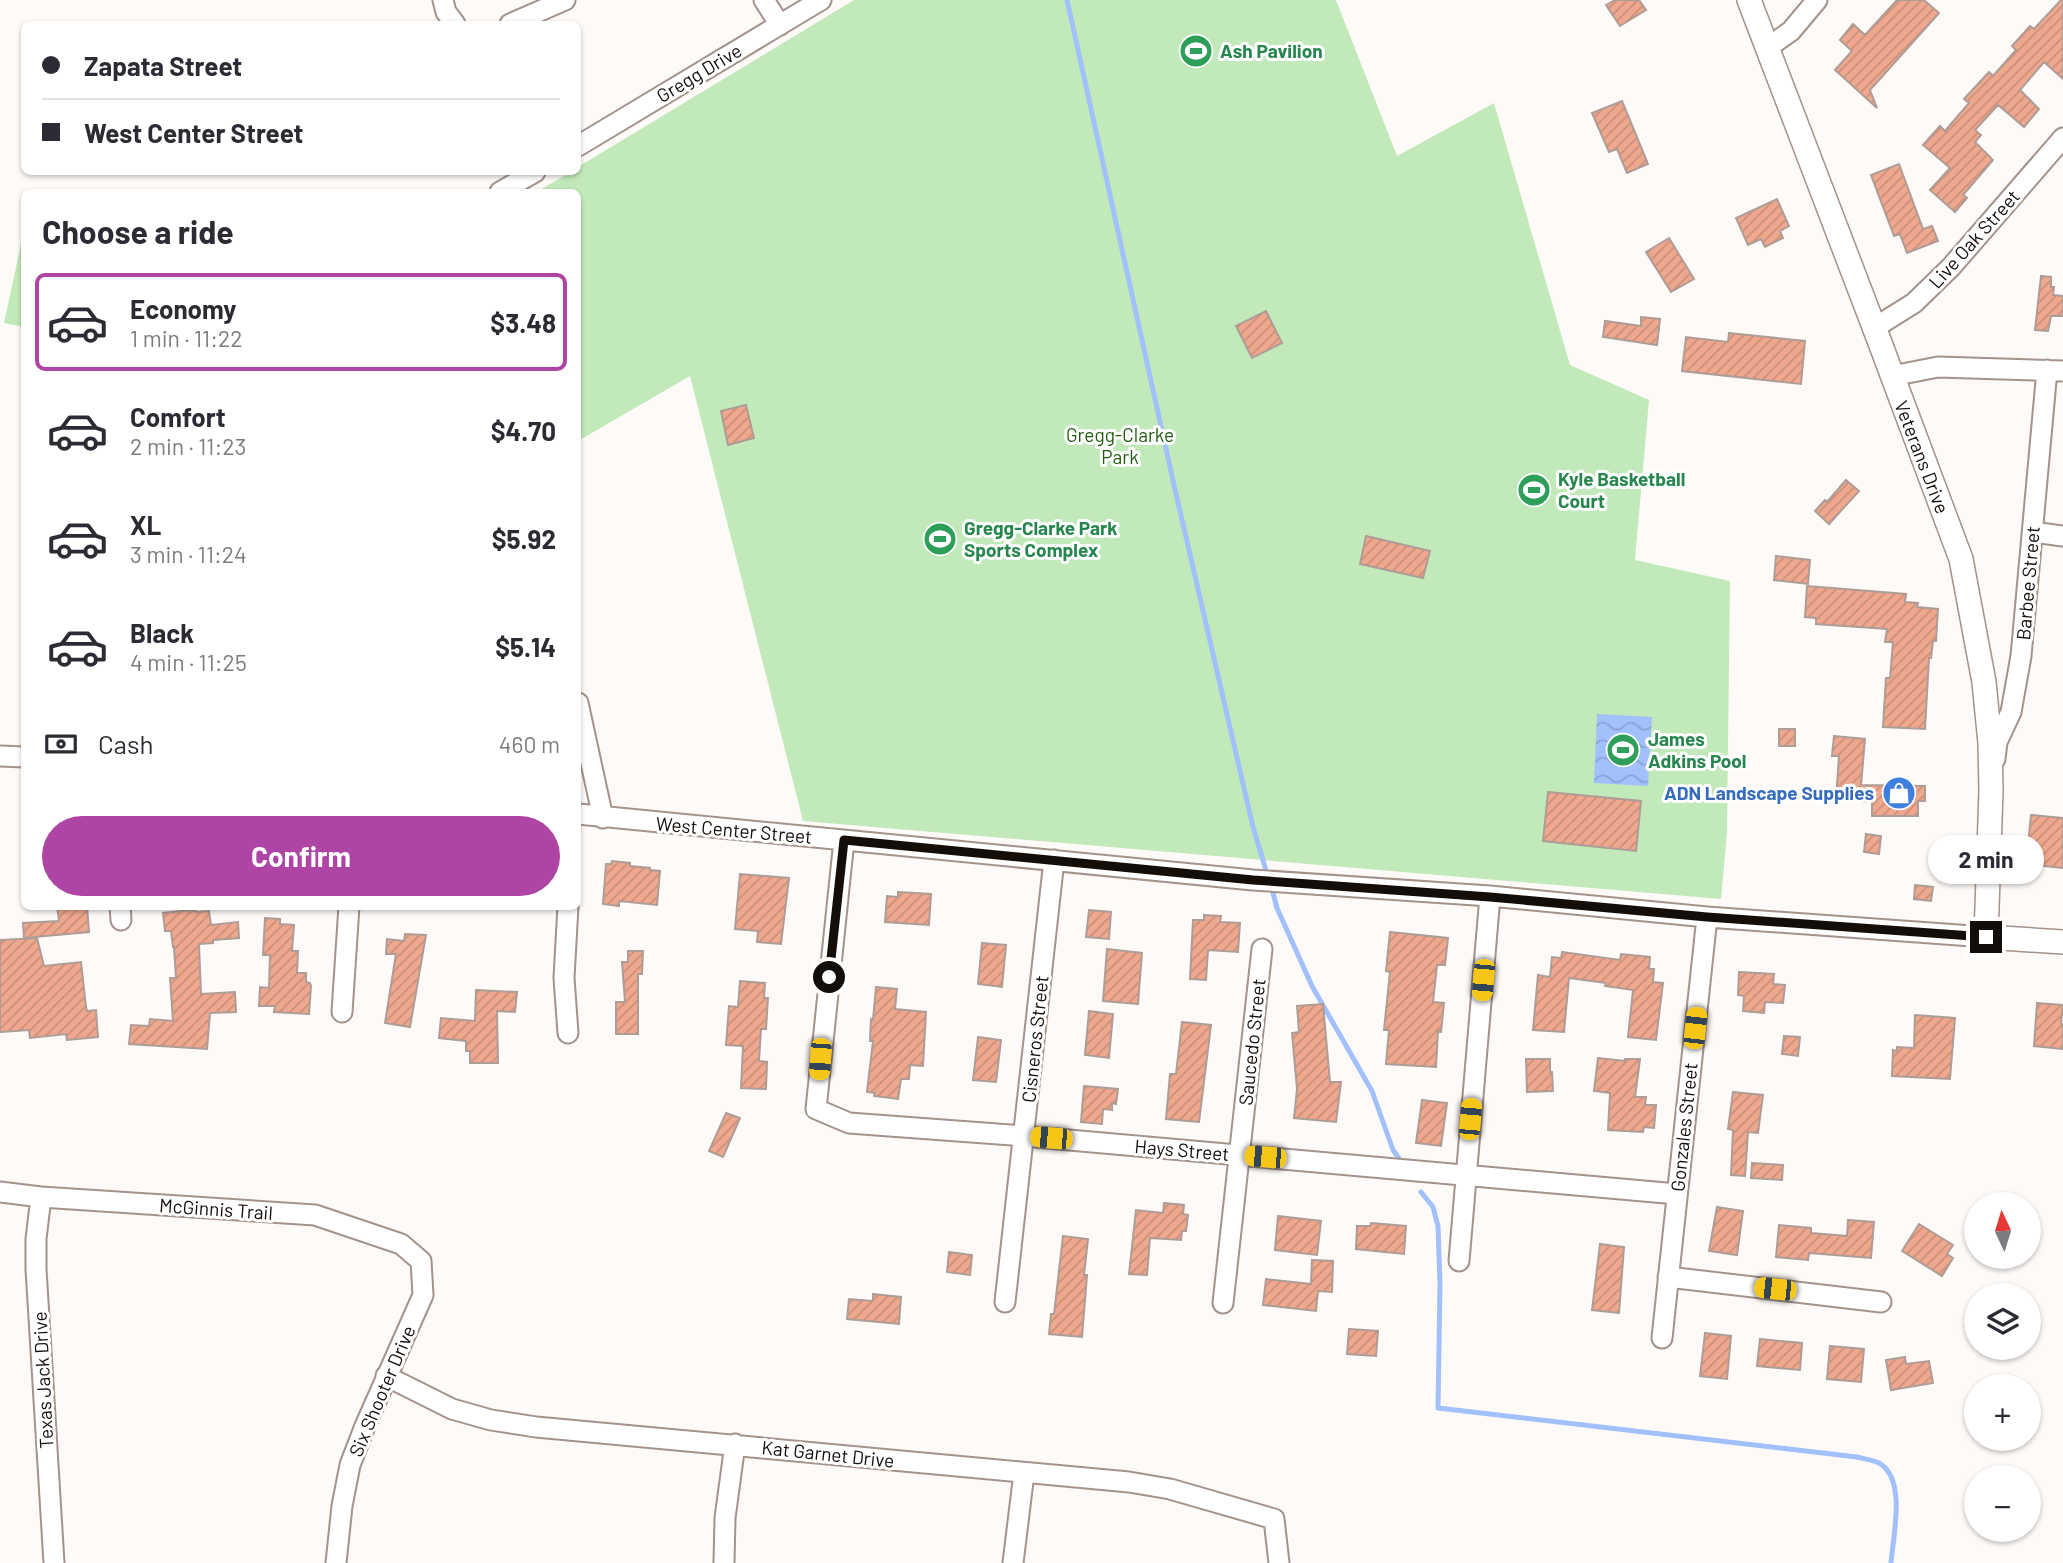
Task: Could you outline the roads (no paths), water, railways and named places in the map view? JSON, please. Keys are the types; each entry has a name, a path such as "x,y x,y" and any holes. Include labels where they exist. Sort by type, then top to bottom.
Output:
{"main road":[{"name":"Veterans Drive","path":"1749,0 1961,559 1984,682 1990,743 1986,937"},
{"name":"West Center Street","path":"1986,937 2063,942"}],"street":[{"path":"443,0 446,12 453,21"},
{"path":"517,21 565,0"},
{"path":"764,0 780,25"},
{"name":"Gregg Drive","path":"581,144 821,0"},
{"path":"1767,48 1791,31 1818,0"},
{"name":"Live Oak Street","path":"1874,328 1914,303 1951,267 2063,138"},
{"path":"505,189 530,175"},
{"path":"1892,376 1938,367 2055,370"},
{"name":"Barbee Street","path":"1991,791 1997,742 2011,712 2021,656 2033,532 2055,370"},
{"path":"2033,532 2063,536"},
{"path":"581,717 603,818"},
{"path":"0,756 21,757"},
{"name":"West Center Street","path":"581,819 603,818 1286,883 1986,937"},
{"name":"Hays Street","path":"844,840 816,1109 849,1123 1676,1194"},
{"name":"Cisneros Street","path":"1005,1302 1054,860"},
{"path":"1459,1261 1490,897"},
{"path":"342,1012 349,910"},
{"path":"568,910 564,978 568,1032"},
{"name":"Gonzales Street","path":"1662,1338 1707,917"},
{"name":"Saucedo Street","path":"1223,1303 1262,949"},
{"name":"McGinnis Trail","path":"0,1192 315,1216 401,1244 421,1261"},
{"name":"Texas Jack Drive","path":"41,1197 36,1269 54,1563"},
{"name":"Six Shooter Drive","path":"336,1563 342,1506 350,1465 423,1295 421,1261"},
{"path":"1668,1277 1881,1301"},
{"name":"Kat Garnet Drive","path":"386,1376 452,1409 491,1420 536,1427 1156,1486 1274,1519 1279,1563"},
{"path":"724,1563 725,1518 735,1444"},
{"path":"1013,1563 1024,1473"}],"water":[{"name":"James Adkins Pool","path":"1597,714 1652,717 1648,786 1594,783"}],"waterway":[{"path":"1067,0 1174,485 1253,827 1268,877"},
{"path":"1271,886 1277,908 1312,986 1372,1091 1393,1150 1400,1160"},
{"path":"1421,1192 1433,1207 1438,1226 1438,1408 1857,1457 1877,1462 1888,1471 1896,1495 1891,1563"}],"place":[{"name":"Ash Pavilion","path":"1196,51"},
{"name":"Kyle Basketball Court","path":"1534,490"},
{"name":"Gregg-Clarke Park Sports Complex","path":"940,539"},
{"name":"James Adkins Pool","path":"1623,750"},
{"name":"ADN Landscape Supplies","path":"1899,793"}],"park label":[{"name":"Gregg-Clarke Park","path":"1120,446"}]}
